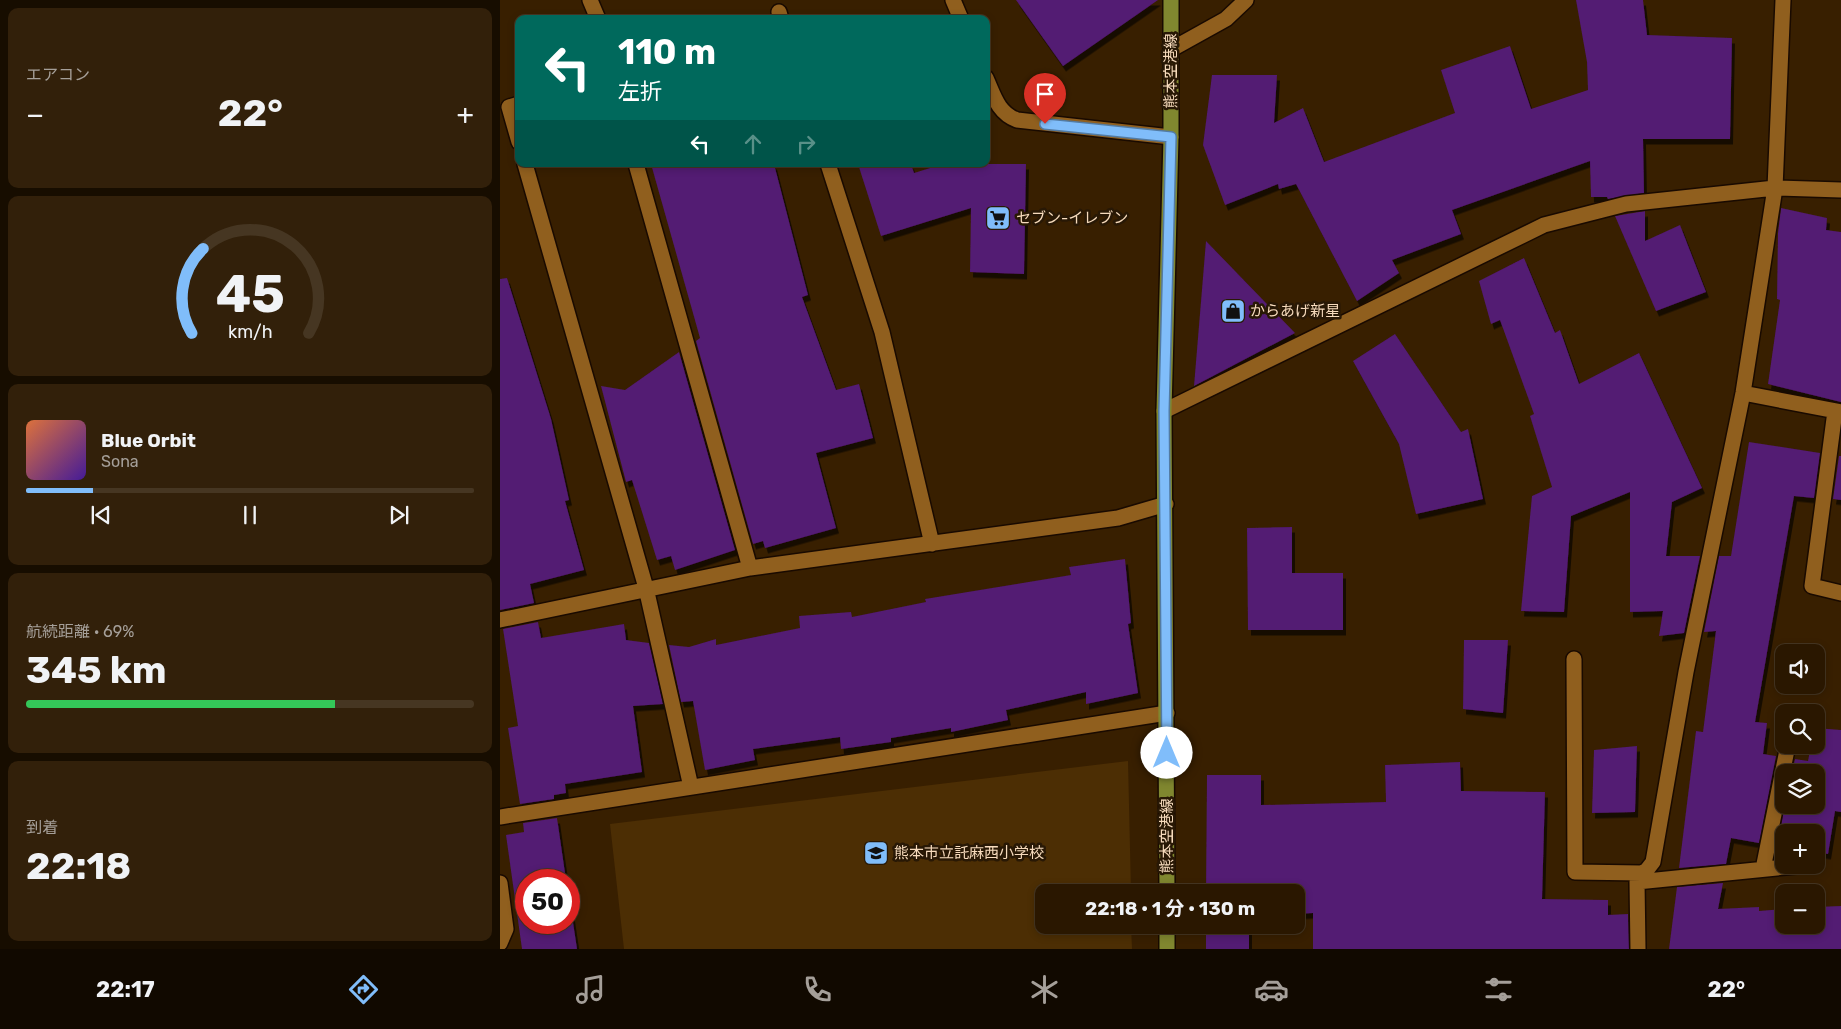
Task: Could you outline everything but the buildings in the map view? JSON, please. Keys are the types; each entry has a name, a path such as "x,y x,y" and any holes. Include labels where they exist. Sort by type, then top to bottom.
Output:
{"main road":[{"name":"熊本空港線","path":"1167,884 1164,411 1171,137 1171,0"},
{"path":"1167,934 1167,949"}],"street":[{"path":"590,0 596,15"},
{"path":"954,0 960,15"},
{"path":"1172,49 1226,19 1246,0"},
{"path":"1638,949 1639,877 1653,862 1686,672 1743,393 1775,188 1783,0"},
{"path":"990,87 1001,110 1008,117 1017,120 1171,137"},
{"path":"509,107 515,128"},
{"path":"526,167 646,588 691,787"},
{"path":"637,167 750,568"},
{"path":"829,167 882,332 932,544"},
{"path":"1164,411 1544,225 1626,204 1775,188 1841,190"},
{"path":"1743,393 1838,412 1812,586 1841,593"},
{"path":"500,620 646,588 750,568 1118,518 1166,504"},
{"path":"1574,659 1575,872 1639,877 1775,868"},
{"path":"500,817 1167,713"},
{"path":"1763,869 1786,754"},
{"path":"500,883 506,929 500,943"}],"shaded area":[{"name":"熊本市立託麻西小学校","path":"1128,761 1131,884 1035,884 1035,934 1131,934 1132,949 624,949 610,824"}],"place":[{"name":"セブン-イレブン","path":"998,218"},
{"name":"からあげ新星","path":"1233,311"},
{"name":"熊本市立託麻西小学校","path":"876,853"}],"route":[{"path":"1045,124 1171,137 1164,411 1167,753"}]}
